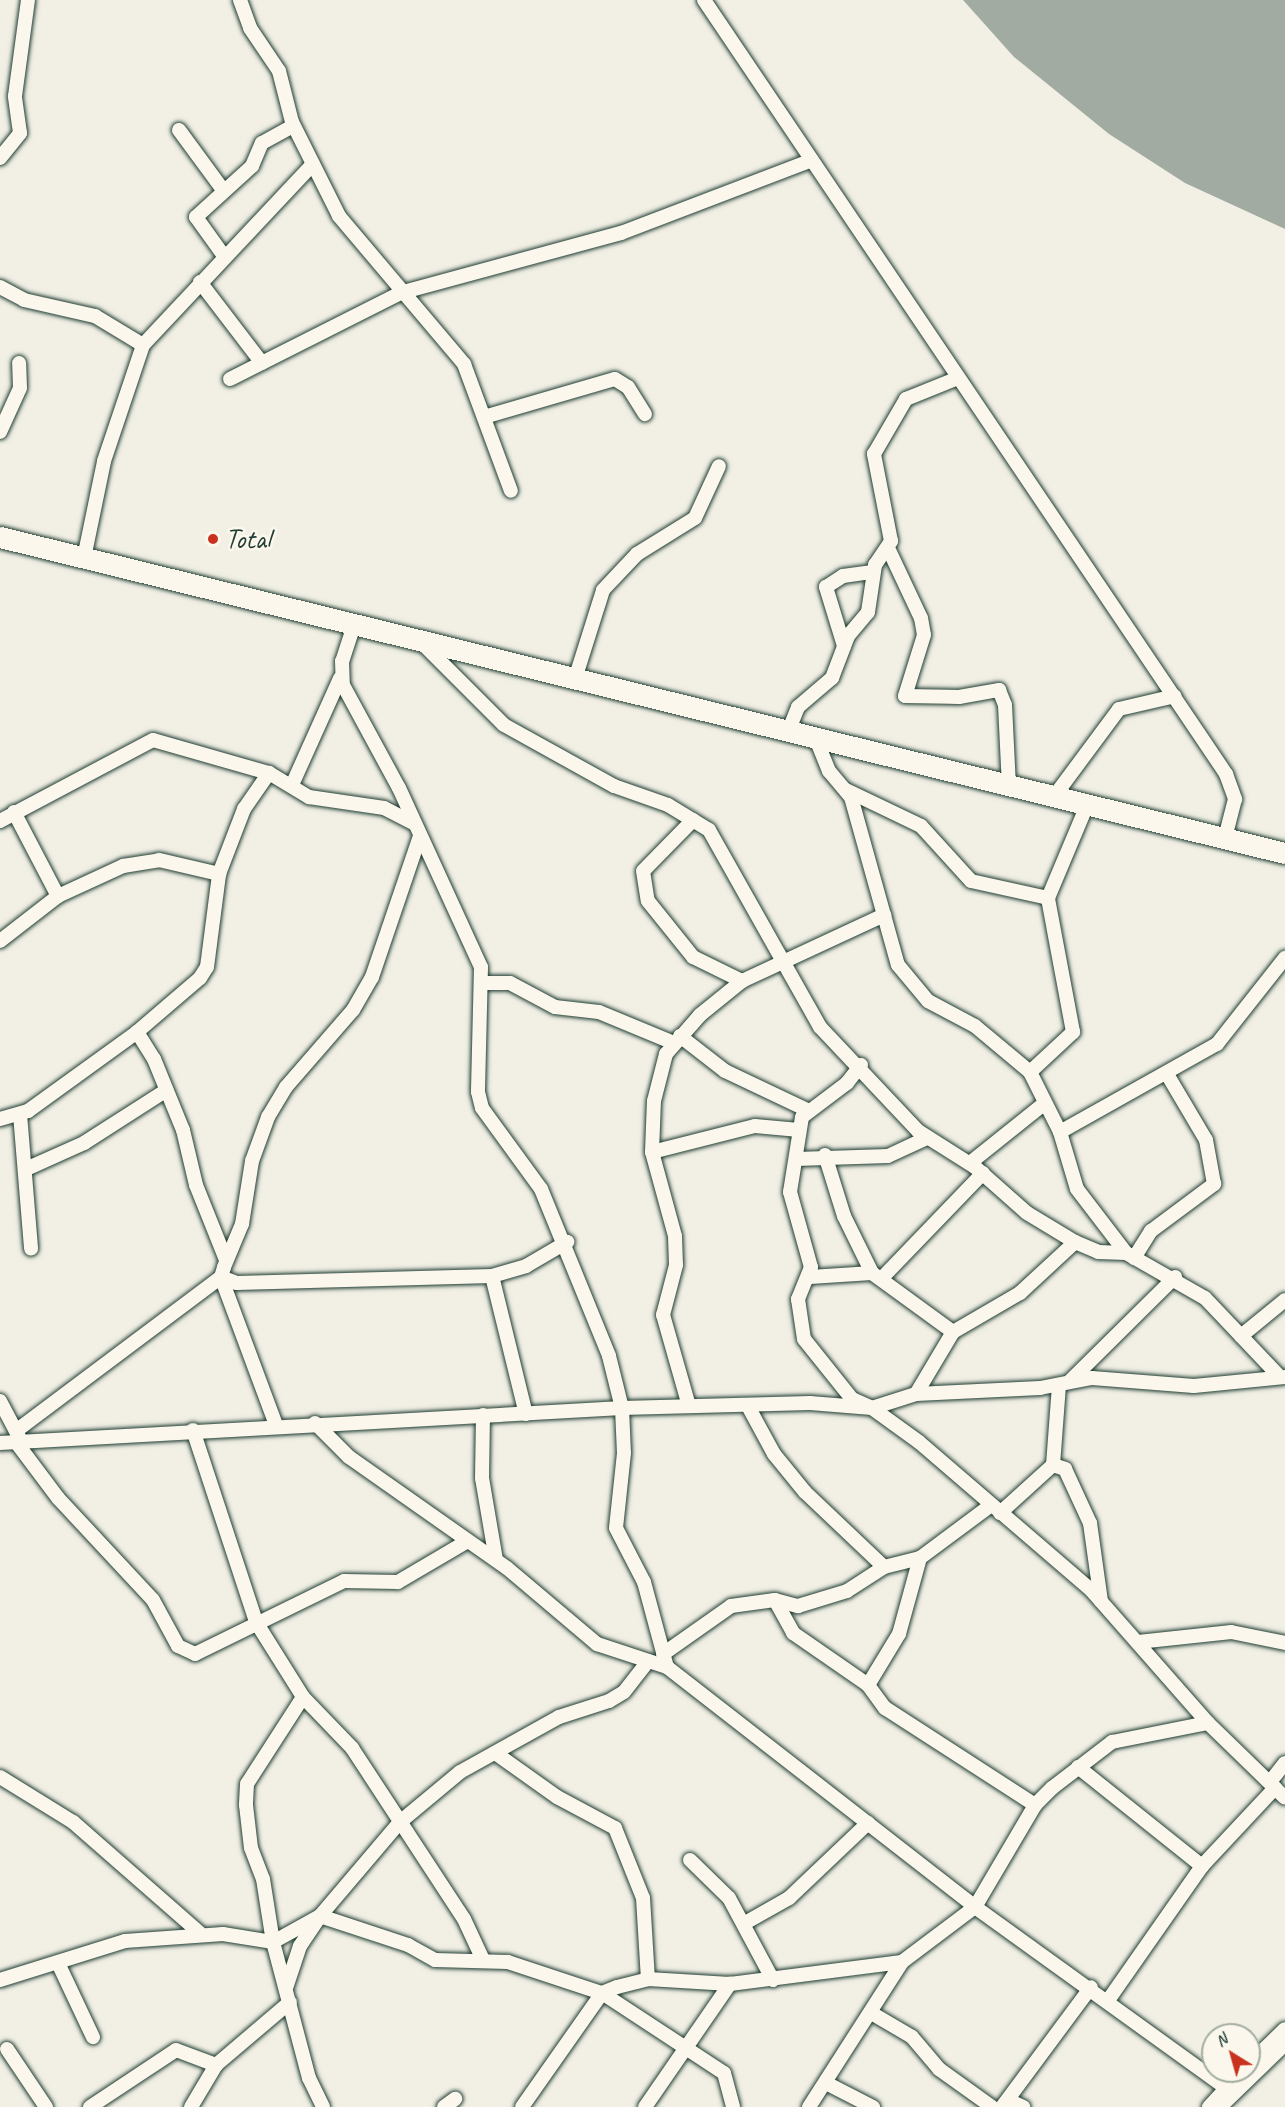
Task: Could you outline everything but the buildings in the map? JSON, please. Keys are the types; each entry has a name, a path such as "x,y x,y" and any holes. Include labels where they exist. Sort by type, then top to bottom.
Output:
{"highway":[{"path":"0,537 1053,798 1285,853"}],"street":[{"path":"0,158 20,133 15,96 28,0"},
{"path":"240,0 250,28 279,71 294,126 350,231 400,293 464,364 512,491"},
{"path":"704,0 1227,774 1235,799 1225,838"},
{"path":"224,256 196,217 252,166 262,143 294,126"},
{"path":"179,130 223,190"},
{"path":"230,379 400,293 621,232 812,160"},
{"path":"84,558 104,462 143,345 224,256 313,164"},
{"path":"200,282 262,363"},
{"path":"0,288 24,300 95,316 143,345"},
{"path":"0,432 20,388 18,363"},
{"path":"788,732 798,707 832,678 844,646 868,612 873,572 888,548 891,533 874,454 906,399 958,378"},
{"path":"484,417 615,379 628,387 645,414"},
{"path":"575,679 603,590 637,554 695,518 719,466"},
{"path":"888,548 921,618 924,635 905,696 959,697 999,690 1005,705 1009,787"},
{"path":"844,646 826,587 843,576 873,572"},
{"path":"292,785 340,678 354,624"},
{"path":"420,641 504,725 614,786 693,820 718,841 820,1027 861,1065 927,1138 970,1163 1027,1213 1075,1242 1098,1252 1130,1256 1175,1277 1205,1298 1283,1377"},
{"path":"340,678 402,795 475,949 482,982 478,1092 482,1108 522,1157 567,1242 622,1408 624,1453 614,1516 644,1582 665,1660 975,1907 1109,1999 1225,2087"},
{"path":"1053,798 1119,709 1175,696"},
{"path":"816,739 829,771 846,790 921,826 971,881 1048,898"},
{"path":"0,821 153,740 269,773 309,797 384,808 417,830"},
{"path":"0,1119 20,1114 136,1032 207,967 219,874 244,809 269,773"},
{"path":"846,790 898,965 915,989 975,1026 1030,1072 1060,1132 1077,1189 1130,1256"},
{"path":"384,808 402,795"},
{"path":"1030,1072 1073,1032 1048,898 1087,805"},
{"path":"14,812 58,896"},
{"path":"693,820 643,871 648,901 693,957 742,981"},
{"path":"18,1438 221,1277 242,1224 252,1161 268,1117 286,1087 353,1010 372,977 417,830"},
{"path":"0,940 58,896 123,866 159,860 219,874"},
{"path":"689,1406 663,1315 676,1265 652,1152 658,1077 677,1039 742,981 884,915"},
{"path":"1060,1132 1129,1089 1167,1074 1232,1030 1285,958"},
{"path":"482,982 510,983 555,1007 599,1012 677,1039 725,1071 807,1110"},
{"path":"136,1032 166,1090 226,1260"},
{"path":"861,1065 847,1083 807,1110 799,1130 790,1192 810,1277 798,1299 804,1339 852,1399 872,1408 996,1509 1101,1601 1208,1723 1277,1789"},
{"path":"1130,1256 1151,1232 1214,1184 1206,1140 1167,1074"},
{"path":"26,1168 84,1143 166,1090"},
{"path":"970,1163 1045,1103"},
{"path":"20,1114 31,1249"},
{"path":"652,1152 755,1126 799,1130"},
{"path":"796,1158 825,1155 888,1156 927,1138"},
{"path":"825,1155 844,1216 876,1276 953,1332"},
{"path":"810,1277 876,1276 983,1173"},
{"path":"221,1277 237,1282 492,1276 526,1266 567,1242"},
{"path":"916,1394 953,1332 1020,1293 1075,1242"},
{"path":"492,1276 526,1414"},
{"path":"221,1277 276,1425"},
{"path":"315,1423 349,1457 466,1542 496,1560 597,1644 648,1661 665,1660 731,1606 774,1600 798,1606 828,1599 884,1567 921,1557 996,1509 1053,1465 1064,1383 1175,1277"},
{"path":"1241,1335 1285,1300"},
{"path":"0,1443 18,1438 622,1408 689,1406 748,1408 810,1403 872,1408 916,1394 1116,1377 1207,1386 1283,1377"},
{"path":"0,1401 18,1438 58,1498 153,1600 177,1646 195,1654 256,1622 344,1581 398,1582 466,1542"},
{"path":"748,1408 774,1454 805,1492 884,1567"},
{"path":"483,1415 482,1478 496,1560"},
{"path":"193,1430 256,1622 303,1697 352,1748 464,1919 483,1960"},
{"path":"1053,1465 1065,1469 1089,1523 1101,1601"},
{"path":"868,1684 899,1634 921,1557"},
{"path":"774,1600 793,1633 868,1684 885,1708 1035,1805"},
{"path":"1138,1642 1231,1632 1285,1643"},
{"path":"191,2107 216,2065 288,1995 300,1946 320,1916 400,1822 460,1772 498,1755 559,1718 624,1692 648,1661"},
{"path":"303,1697 247,1784 250,1848 263,1879 273,1942 322,2107"},
{"path":"809,2107 873,2014 902,1962 975,1907 1035,1805 1078,1767 1112,1742 1208,1723"},
{"path":"498,1755 557,1797 615,1828 643,1898 648,1979"},
{"path":"1109,1999 1202,1866 1277,1789 1285,1763"},
{"path":"1078,1767 1202,1866"},
{"path":"0,1776 73,1822 202,1935"},
{"path":"745,1923 789,1898 868,1823"},
{"path":"690,1860 729,1898 745,1923 773,1980"},
{"path":"0,1980 126,1941 202,1935 273,1942 320,1916 408,1945 435,1960 483,1960 603,1993 724,2073 733,2107"},
{"path":"522,2107 603,1993 648,1979 730,1984 902,1962"},
{"path":"58,1963 93,2037"},
{"path":"645,2107 688,2050 730,1984"},
{"path":"1023,2107 1005,2103 1091,1987"},
{"path":"873,2014 912,2037 939,2069 992,2107"},
{"path":"1261,2052 1285,2029"},
{"path":"1220,2107 1285,2045"},
{"path":"7,2049 46,2107"},
{"path":"90,2107 115,2086 176,2050 216,2065"},
{"path":"826,2083 873,2107"},
{"path":"1209,2107 1229,2083"}],"shaded area":[{"path":"963,0 1285,0 1285,229 1185,183 1109,134 1014,57"}],"place":[{"name":"Total","path":"213,539"}]}
